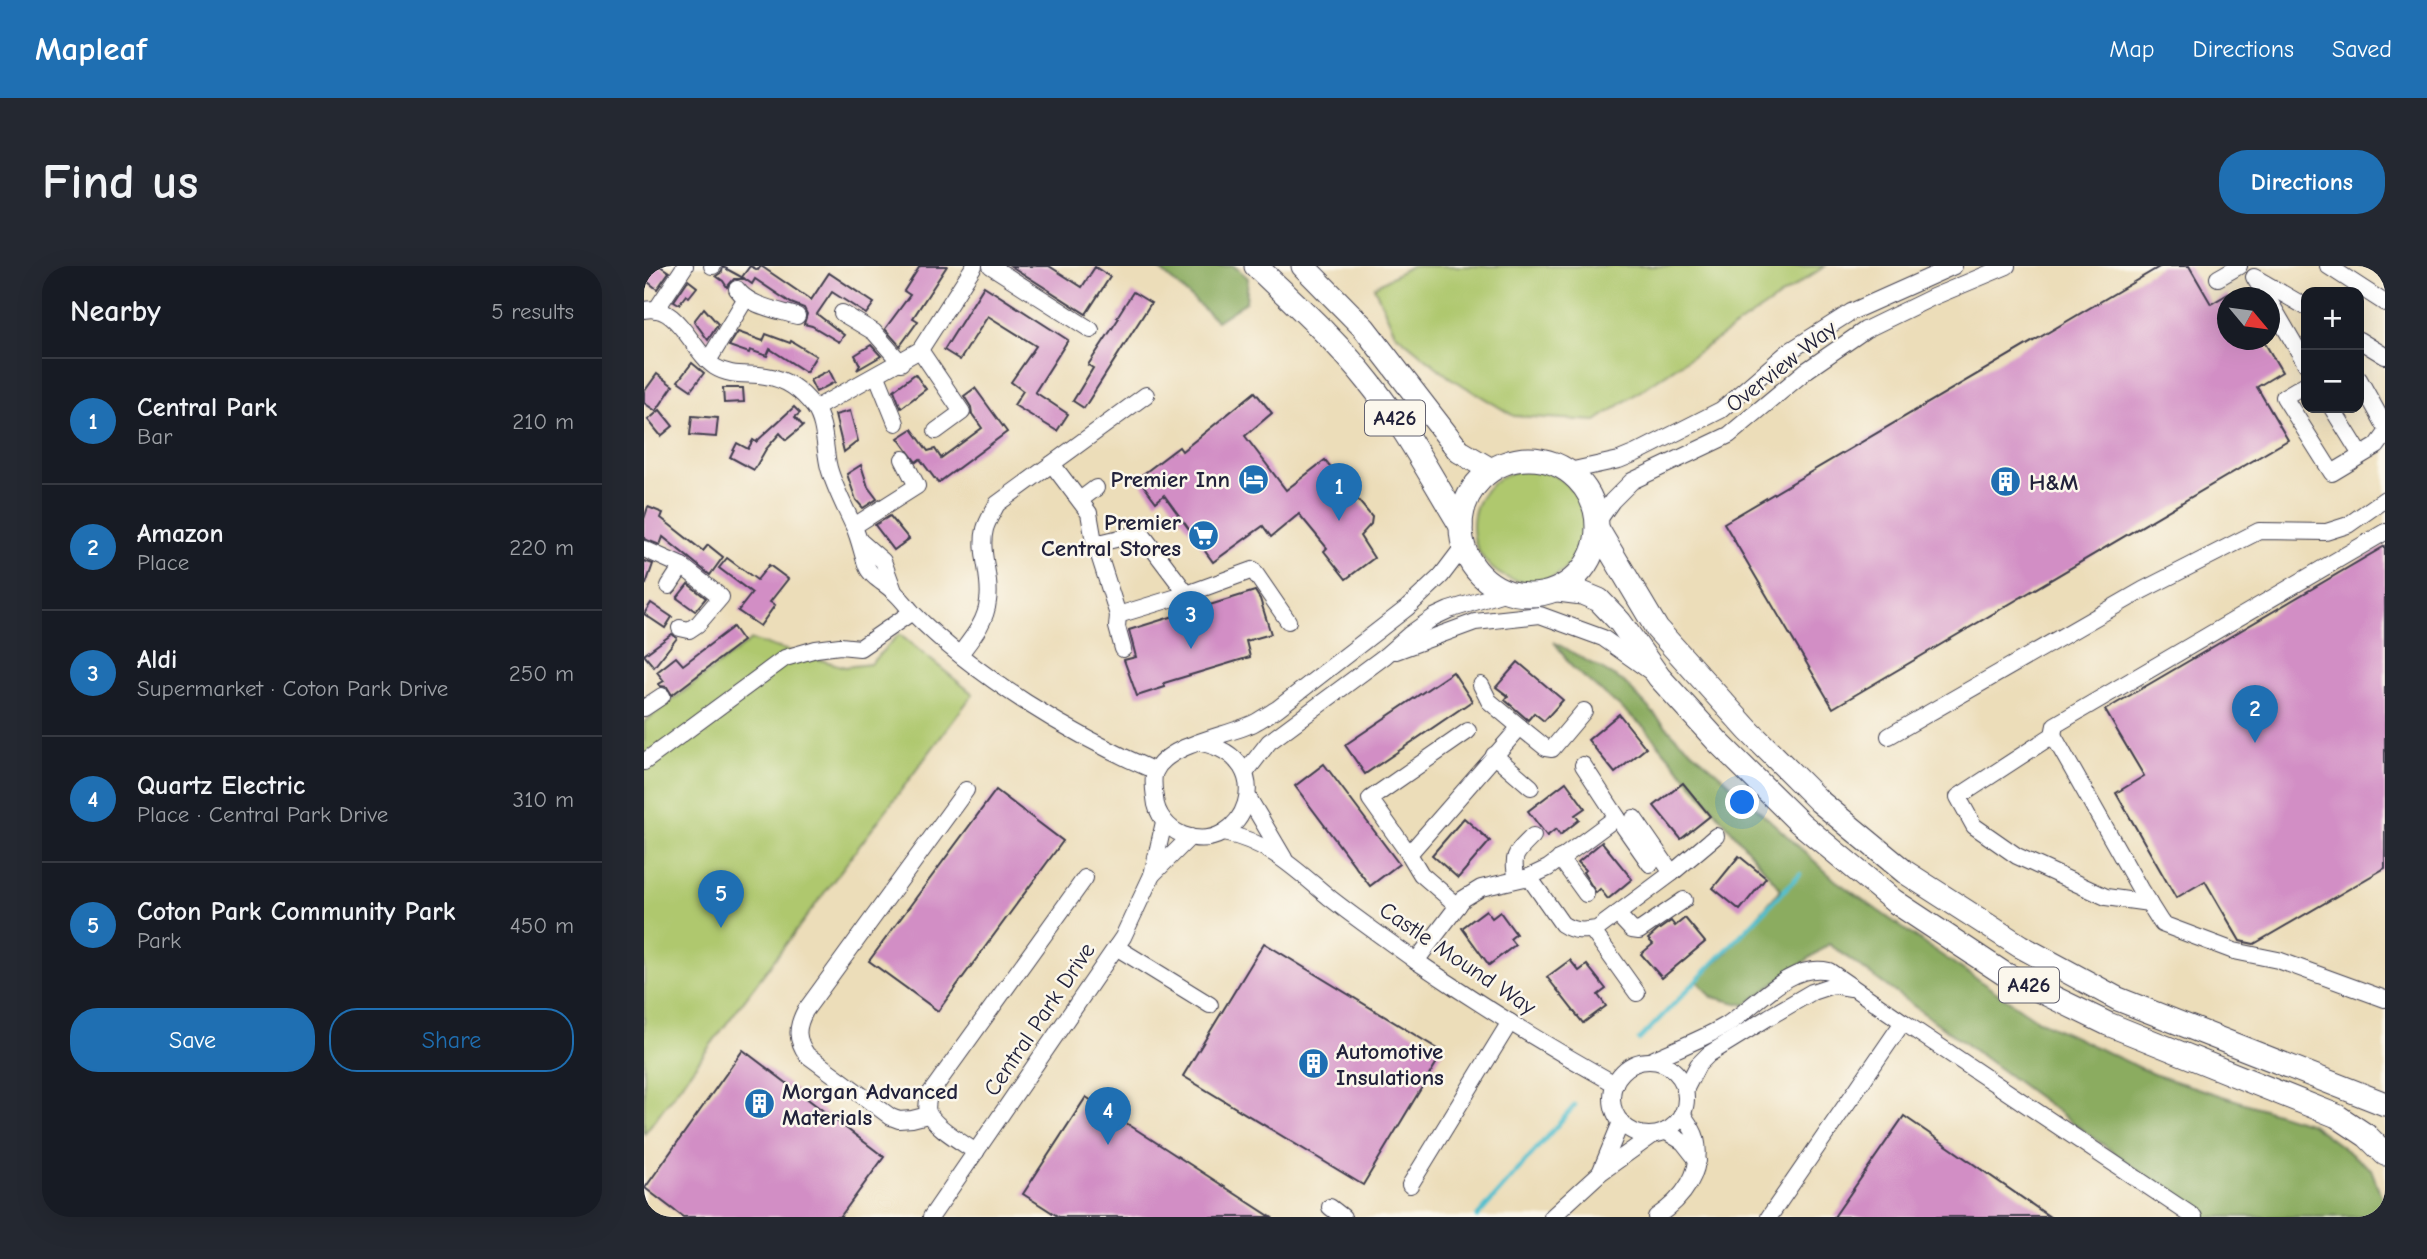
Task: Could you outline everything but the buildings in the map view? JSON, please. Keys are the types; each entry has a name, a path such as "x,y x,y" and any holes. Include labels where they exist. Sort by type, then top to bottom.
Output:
{"highway":[{"name":"A426","path":"1256,266 1314,322 1368,381 1406,435 1462,536"},
{"name":"A426","path":"1311,274 1364,328 1458,452 1491,470"},
{"path":"1530,458 1550,462 1569,471 1583,484 1593,502 1598,526 1594,549 1586,566 1574,580 1558,590 1533,595 1507,592 1488,582 1473,566 1462,536 1465,504 1475,485 1491,470 1509,461 1530,458"},
{"name":"A426","path":"1598,526 1657,629 1748,730 1819,802 1905,872 2020,946 2118,999 2385,1104"},
{"name":"A426","path":"1558,590 1582,593 1599,600 1620,622 1659,677 1718,742 1800,823 1894,901 2003,973 2108,1024 2337,1116 2367,1136 2385,1154"}],"street":[{"path":"685,266 650,310 673,319 686,331 708,361 720,370 731,374 783,380 798,389 816,408 838,494 857,533 883,561 894,591 912,612 960,654 1027,704 1155,771"},
{"path":"816,408 920,350 974,266"},
{"path":"991,266 1091,330"},
{"name":"Overview Way","path":"1569,471 1619,460 1721,410 1788,352 1851,312 1954,266"},
{"name":"Overview Way","path":"1598,526 1612,500 1632,481 1729,435 1807,370 1865,330 1933,297 2007,266"},
{"path":"2218,278 2240,266 2301,304"},
{"path":"2328,266 2385,303"},
{"path":"2255,277 2261,287"},
{"path":"708,361 741,293 797,316"},
{"path":"842,313 874,332 901,363"},
{"path":"2280,320 2301,356"},
{"path":"2364,343 2385,356"},
{"path":"920,350 962,412 936,431"},
{"path":"877,376 896,423"},
{"path":"2301,387 2284,397 2332,472 2377,446 2385,435"},
{"path":"2364,388 2385,426"},
{"path":"960,654 980,627 988,604 989,583 983,551 985,528 997,504 1146,395"},
{"path":"2335,413 2361,455"},
{"path":"857,533 917,486 903,459"},
{"path":"1052,464 1089,513 1118,615 1117,627 1123,649"},
{"path":"1080,500 1096,488"},
{"path":"1889,736 2143,590 2259,531 2326,532 2348,524 2385,499"},
{"path":"2385,532 2055,725 2053,735 2162,924 2234,951 2278,960 2385,999"},
{"path":"1096,544 1141,533 1186,594"},
{"path":"1201,743 1219,746 1238,761 1245,773 1248,797 1242,815 1223,833 1204,839 1177,832 1164,822 1155,805 1155,771 1175,750 1255,723 1277,709 1407,608 1441,576 1462,536"},
{"path":"644,549 682,566 721,597 698,624 689,630 680,628"},
{"path":"669,586 682,566"},
{"path":"1118,615 1254,570 1288,621"},
{"path":"1245,773 1269,742 1434,617 1507,592"},
{"path":"644,762 785,658 816,649 840,646 860,648 912,612"},
{"path":"1385,656 1475,622 1540,615 1603,638 1659,677"},
{"path":"1481,685 1489,701 1516,731 1546,748 1552,748 1584,711"},
{"path":"645,705 662,696"},
{"path":"1458,906 1421,874 1370,799 1468,731"},
{"path":"1409,854 1516,731"},
{"path":"2053,735 1958,797 1974,826 2017,856 2106,897 2149,903"},
{"path":"1494,755 1531,787"},
{"path":"1583,765 1650,864"},
{"path":"928,1115 900,1120 880,1110 807,1055 799,1044 797,1035 805,1010 966,790"},
{"name":"Castle Mound Way","path":"1248,797 1284,858"},
{"path":"1416,961 1464,899 1481,888 1523,878 1554,863 1617,817"},
{"path":"1634,818 1672,873"},
{"name":"Central Park Drive","path":"931,1217 1123,937 1152,875 1164,822"},
{"name":"Castle Mound Way","path":"1223,833 1238,836 1284,858 1330,898 1416,961 1510,1022 1615,1084"},
{"path":"1533,836 1516,853 1513,862 1562,924 1570,929 1584,931 1592,930 1618,915 1716,835"},
{"name":"Central Park Drive","path":"1152,875 1190,837"},
{"path":"1554,863 1586,894"},
{"path":"976,1152 928,1115 929,1095 1085,878"},
{"path":"1618,915 1632,930 1639,931 1684,900"},
{"path":"1592,930 1637,993"},
{"path":"1116,947 1210,1005"},
{"path":"1698,1161 1683,1142 1659,1133 1641,1134 1630,1130 1621,1122 1612,1100 1620,1074 1629,1067 1650,1061 1727,1024 1771,990 1803,971 1818,968 1829,971 1857,988 1903,1022 2194,1217"},
{"path":"1685,1090 1698,1065 1709,1054 1812,992 1833,985 1857,988"},
{"path":"1410,1185 1510,1022"},
{"path":"1769,1217 1903,1022"},
{"path":"1552,1217 1600,1173 1675,1124 1682,1114 1685,1090 1680,1079 1672,1069 1662,1063 1650,1061"},
{"path":"2273,1090 2284,1066"},
{"path":"1656,1217 1669,1209 1689,1187 1698,1161 1696,1136 1682,1114"},
{"path":"1600,1173 1621,1122"}],"green space":[{"path":"1156,266 1234,266 1248,278 1246,302 1217,321"},
{"path":"1411,266 1825,266 1596,421 1514,416 1449,377 1395,333 1374,287"},
{"path":"1529,470 1550,475 1568,487 1580,505 1585,526 1580,547 1568,565 1550,577 1529,582 1508,577 1490,565 1478,547 1473,526 1478,505 1490,487 1508,475"},
{"path":"899,634 973,694 644,1134 644,722 751,640 845,667 870,664"},
{"path":"1554,642 1624,682 1677,738 1835,880 1925,944 2036,1019 2153,1074 2311,1124 2371,1169 2385,1206 2385,1217 2202,1217 1829,944 1745,1005 1712,997 1697,981 1726,953 1781,889 1644,727 1573,668"}],"waterway":[{"path":"1639,1040 1800,874"},
{"path":"1477,1217 1575,1105"}],"place":[{"name":"Premier Inn","path":"1253,479"},
{"name":"H&M","path":"2006,482"},
{"name":"Central Park","path":"1339,521"},
{"name":"Premier Central Stores","path":"1204,535"},
{"name":"Aldi","path":"1191,649"},
{"name":"Amazon","path":"2255,743"},
{"name":"Coton Park Community Park","path":"721,928"},
{"name":"Automotive Insulations","path":"1313,1064"},
{"name":"Morgan Advanced Materials","path":"759,1104"},
{"name":"Quartz Electric","path":"1108,1145"}]}
